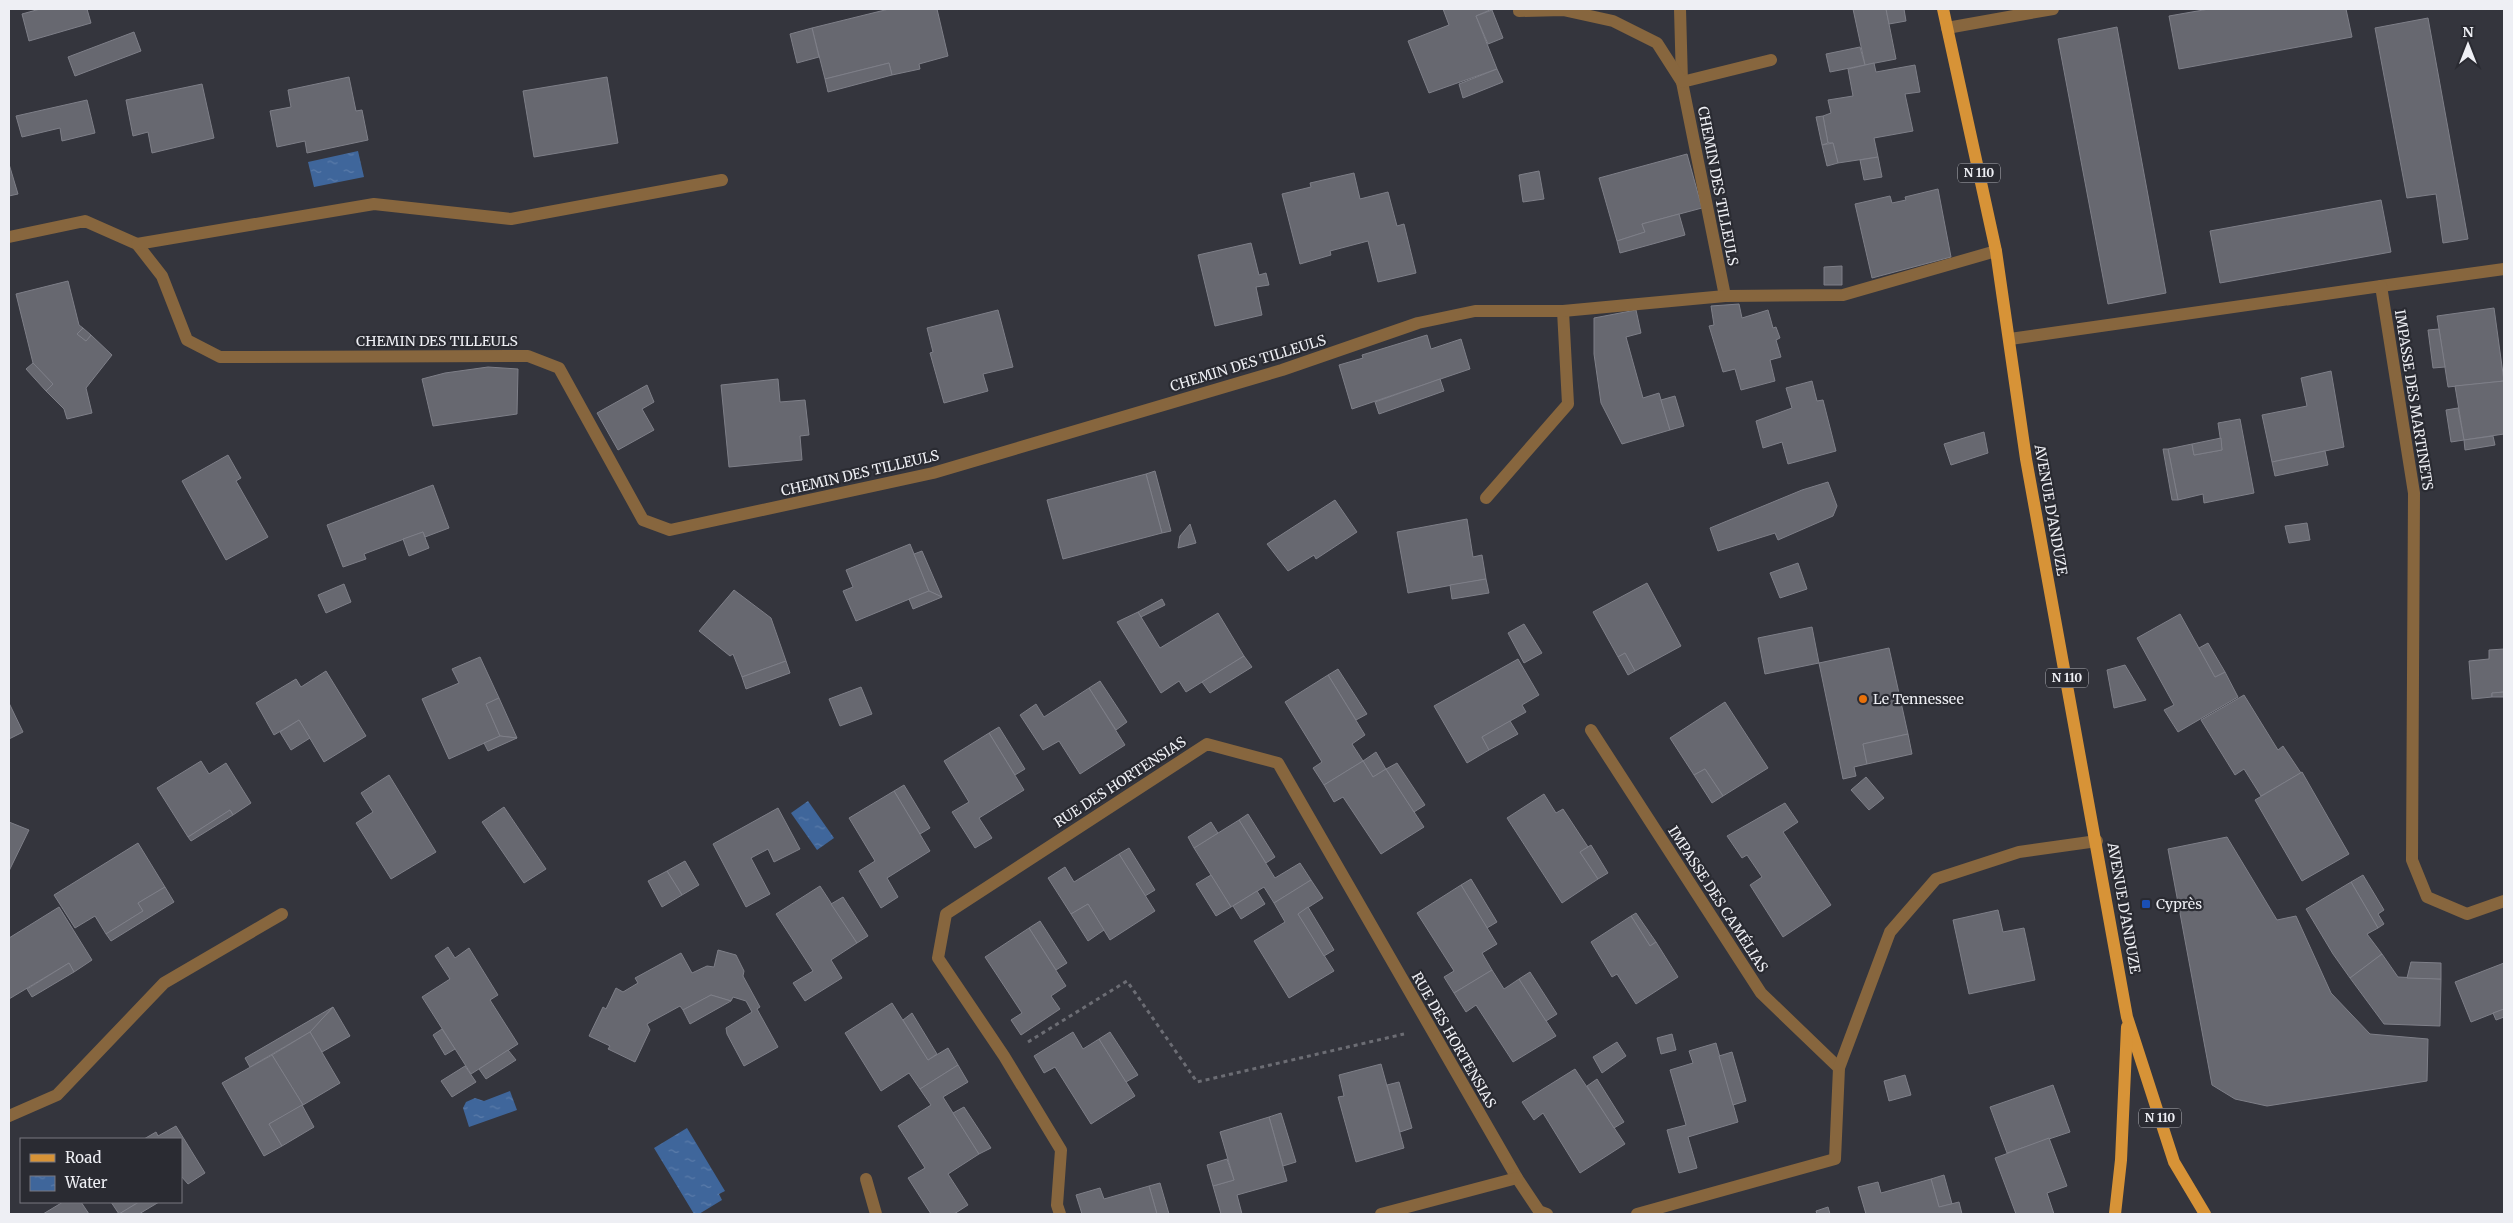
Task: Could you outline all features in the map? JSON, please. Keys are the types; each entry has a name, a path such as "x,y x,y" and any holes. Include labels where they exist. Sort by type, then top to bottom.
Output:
{"main road":[{"name":"AVENUE D'ANDUZE","path":"1943,9 1996,251 2026,459 2097,841 2127,1017 2174,1162 2205,1214"},
{"name":"AVENUE D'ANDUZE","path":"2115,1214 2122,1160 2127,1017"}],"street":[{"name":"CHEMIN DES TILLEULS","path":"1680,9 1682,82 1725,296"},
{"path":"1947,28 2053,9"},
{"name":"CHEMIN DES TILLEULS","path":"1519,11 1564,10 1613,21 1657,43 1682,82"},
{"path":"1682,82 1771,60"},
{"path":"137,244 374,204 511,219 722,180"},
{"name":"CHEMIN DES TILLEULS","path":"9,237 85,221 137,244 162,276 188,340 220,357 528,356 559,368 643,520 670,530 934,473 1282,370 1418,323 1476,311 1564,311 1725,296 1843,295 1996,251"},
{"path":"2010,339 2504,269"},
{"name":"IMPASSE DES MARTINETS","path":"2381,286 2414,493 2412,860 2427,897 2467,914 2504,901"},
{"path":"1486,498 1568,404 1564,311"},
{"name":"IMPASSE DES CAMÉLIAS","path":"1591,730 1761,993 1839,1068"},
{"name":"RUE DES HORTENSIAS","path":"1060,1214 1057,1205 1061,1150 1004,1056 938,958 946,914 1207,744 1278,762 1517,1178 1539,1212 1547,1214"},
{"path":"1637,1214 1835,1159 1839,1068 1890,932 1936,879 2019,852 2097,841"},
{"path":"9,1116 57,1095 164,983 282,914"},
{"path":"1380,1214 1517,1178"},
{"path":"866,1179 876,1214"}],"path":[{"path":"1004,1056 1127,981 1198,1082 1430,1028"}],"water":[{"path":"358,151 364,177 314,187 308,162"},
{"path":"808,801 834,838 817,850 791,813"},
{"path":"510,1091 517,1110 469,1127 463,1108 466,1102 475,1098 484,1101"},
{"path":"687,1128 725,1191 719,1194 722,1200 699,1214 694,1214 654,1148"}],"building":[{"path":"40,9 87,9 91,23 29,41 22,14"},
{"path":"889,9 937,9 948,56 919,64 920,69 892,75 889,63 825,79 812,28"},
{"path":"1443,9 1492,9 1476,16 1497,69 1429,93 1408,41 1449,25"},
{"path":"1853,9 1886,9 1896,59 1865,65"},
{"path":"1886,9 1904,9 1906,21 1889,24"},
{"path":"2209,9 2346,9 2352,37 2179,69 2169,16"},
{"path":"1492,10 1503,38 1488,44 1476,16"},
{"path":"2428,18 2468,239 2443,243 2436,194 2407,198 2375,28"},
{"path":"2117,27 2166,293 2108,304 2058,39"},
{"path":"812,28 819,57 797,63 790,34"},
{"path":"134,32 141,51 75,76 68,57"},
{"path":"1860,47 1865,65 1830,72 1826,54"},
{"path":"889,63 892,75 828,92 825,79"},
{"path":"1874,63 1876,72 1915,65 1920,92 1905,94 1913,131 1874,138 1878,157 1838,163 1833,143 1828,143 1823,116 1831,113 1828,100 1853,96 1848,69"},
{"path":"1497,69 1503,82 1463,98 1459,84"},
{"path":"349,77 356,111 362,110 368,140 307,153 305,141 277,147 270,111 291,107 288,90"},
{"path":"607,77 618,143 534,157 523,91"},
{"path":"202,84 214,138 152,153 148,132 133,136 126,100"},
{"path":"87,100 95,133 62,141 60,128 22,137 16,116"},
{"path":"1823,116 1828,143 1822,145 1816,117"},
{"path":"1833,143 1838,163 1827,166 1822,145"},
{"path":"1687,154 1702,208 1642,224 1645,232 1617,241 1599,178"},
{"path":"1878,157 1882,177 1864,180 1860,160"},
{"path":"9,164 18,194 9,196"},
{"path":"1539,171 1544,199 1523,202 1519,175"},
{"path":"1354,173 1360,199 1388,192 1397,226 1404,224 1416,273 1378,282 1368,241 1330,251 1331,255 1300,264 1282,194 1311,187 1310,183"},
{"path":"1938,189 1951,257 1872,278 1855,204 1890,196 1892,203 1906,200 1905,197"},
{"path":"2381,200 2391,252 2220,283 2210,231"},
{"path":"1679,214 1685,235 1620,253 1617,241 1645,232 1642,224"},
{"path":"1251,243 1259,275 1266,273 1269,285 1256,287 1262,315 1215,326 1198,255"},
{"path":"1842,266 1842,285 1824,285 1824,267"},
{"path":"68,281 79,325 83,328 77,334 86,341 91,335 112,355 86,388 92,413 67,419 64,409 46,391 53,384 33,363 16,294"},
{"path":"1739,304 1742,318 1768,310 1773,328 1776,327 1780,338 1776,340 1781,357 1770,360 1775,381 1741,390 1735,369 1723,372 1709,326 1714,325 1711,306"},
{"path":"2494,308 2504,381 2448,387 2437,316"},
{"path":"998,310 1013,367 983,374 988,391 944,403 930,353 933,352 927,328"},
{"path":"1636,310 1641,333 1626,337 1643,398 1659,393 1670,430 1622,444 1601,403 1594,354 1594,318"},
{"path":"83,328 91,335 86,341 77,334"},
{"path":"2439,329 2445,367 2433,368 2428,330"},
{"path":"1427,335 1431,349 1461,339 1470,369 1352,409 1339,365 1363,358 1362,355"},
{"path":"33,363 53,384 46,391 26,369"},
{"path":"488,367 518,369 517,414 433,426 422,379 445,373"},
{"path":"2331,371 2344,447 2272,462 2262,415 2307,406 2301,378"},
{"path":"778,379 780,402 805,400 809,435 800,436 802,460 729,467 721,385"},
{"path":"1440,379 1444,391 1379,414 1375,402"},
{"path":"1812,381 1817,401 1823,400 1836,451 1788,464 1782,442 1763,448 1756,421 1792,408 1786,388"},
{"path":"2504,381 2504,434 2464,440 2455,386"},
{"path":"647,385 654,402 642,409 654,430 618,450 597,413"},
{"path":"1675,396 1684,426 1670,430 1661,400"},
{"path":"2458,408 2464,440 2451,442 2446,410"},
{"path":"2240,419 2254,493 2204,503 2203,494 2178,500 2168,449 2192,444 2194,455 2222,450 2218,423"},
{"path":"1984,432 1988,453 1951,465 1944,444"},
{"path":"2493,436 2495,445 2465,450 2464,440"},
{"path":"2221,438 2222,450 2194,455 2192,444"},
{"path":"2163,449 2168,449 2178,500 2172,500"},
{"path":"2325,451 2328,465 2275,476 2272,462"},
{"path":"228,455 241,478 236,481 268,537 226,560 182,481"},
{"path":"1155,471 1171,531 1162,533 1146,474"},
{"path":"1146,474 1162,533 1063,559 1047,500"},
{"path":"1828,482 1837,506 1833,516 1778,540 1775,533 1718,551 1710,528 1802,490"},
{"path":"433,485 449,528 425,537 423,532 364,554 366,559 343,567 327,525"},
{"path":"1335,500 1357,532 1316,559 1314,555 1288,571 1267,544"},
{"path":"1467,519 1473,557 1482,555 1486,579 1408,593 1397,532"},
{"path":"2307,523 2310,540 2289,543 2285,526"},
{"path":"1190,524 1196,543 1178,548 1180,536"},
{"path":"423,532 429,548 409,556 403,539"},
{"path":"910,544 929,591 856,621 843,591 853,587 846,570"},
{"path":"922,551 942,597 929,591 914,554"},
{"path":"1798,563 1807,589 1780,598 1770,573"},
{"path":"1486,579 1489,593 1452,599 1450,585"},
{"path":"1647,583 1681,646 1635,671 1625,653 1618,657 1593,612"},
{"path":"344,584 351,602 326,613 318,595"},
{"path":"734,590 771,618 786,661 742,677 733,654 730,656 699,631"},
{"path":"929,591 942,597 913,609 909,599"},
{"path":"1162,599 1165,605 1141,617 1138,612"},
{"path":"1138,612 1160,648 1218,613 1244,656 1186,692 1179,681 1161,693 1117,622"},
{"path":"2180,614 2215,677 2225,672 2238,697 2178,732 2164,710 2174,705 2137,638"},
{"path":"1524,624 1542,653 1524,663 1508,633"},
{"path":"1812,627 1819,663 1765,674 1758,638"},
{"path":"2208,643 2225,672 2215,677 2199,648"},
{"name":"Le Tennessee","path":"1889,648 1908,734 1863,744 1867,764 1854,767 1856,776 1843,779 1819,663"},
{"path":"2504,649 2504,692 2492,693 2492,697 2472,699 2469,661 2489,659 2489,650"},
{"path":"1625,653 1635,671 1628,675 1618,657"},
{"path":"1244,656 1252,667 1210,693 1202,682"},
{"path":"480,657 499,698 486,704 500,736 449,759 422,699 459,683 452,669"},
{"path":"1518,659 1539,695 1522,705 1526,712 1482,737 1489,750 1467,763 1434,706"},
{"path":"786,661 790,673 746,689 742,677"},
{"path":"2125,665 2146,700 2114,708 2107,670"},
{"path":"1338,669 1367,714 1356,720 1328,675"},
{"path":"326,671 366,736 324,762 299,720 274,735 256,703 296,679 301,687"},
{"path":"1328,675 1365,735 1352,744 1363,761 1324,785 1313,768 1322,762 1285,702"},
{"path":"1100,681 1127,722 1116,730 1089,688"},
{"path":"861,687 872,714 840,726 829,699"},
{"path":"1089,688 1125,745 1080,774 1059,741 1043,750 1020,715 1036,704 1044,717"},
{"path":"2504,692 2504,697 2492,697 2492,693"},
{"path":"2244,695 2278,750 2283,746 2301,773 2261,796 2244,769 2235,775 2201,720"},
{"path":"499,698 517,738 500,736 486,704"},
{"path":"1725,702 1768,768 1723,796 1705,769 1694,775 1670,738"},
{"path":"9,703 23,732 9,739"},
{"path":"299,720 310,738 291,750 280,732"},
{"path":"1510,721 1518,734 1489,750 1482,737"},
{"path":"999,727 1025,769 1015,775 989,733"},
{"path":"989,733 1024,790 979,818 992,838 975,848 952,812 969,802 944,761"},
{"path":"1908,734 1912,754 1867,764 1863,744"},
{"path":"500,736 517,738 488,751 484,743"},
{"path":"1376,752 1386,769 1373,777 1363,761"},
{"path":"201,761 209,774 226,763 251,803 233,815 230,810 188,837 157,788"},
{"path":"1363,761 1373,777 1386,769 1424,827 1381,854 1343,797 1334,802 1324,785"},
{"path":"1397,763 1425,805 1414,812 1386,769"},
{"path":"1705,769 1723,796 1712,803 1694,775"},
{"path":"2302,772 2349,854 2302,881 2255,800"},
{"path":"389,775 436,852 391,879 356,823 373,812 361,793"},
{"path":"1866,777 1884,798 1869,810 1851,790"},
{"path":"904,785 930,828 920,834 894,791"},
{"path":"894,791 930,851 887,878 898,897 881,908 859,871 875,861 849,818"},
{"path":"1544,794 1556,813 1563,809 1588,847 1580,852 1598,879 1562,903 1507,818"},
{"path":"1785,803 1798,822 1783,832 1831,905 1783,937 1750,885 1762,877 1747,855 1742,858 1727,836"},
{"path":"504,807 546,869 524,883 482,822"},
{"path":"778,808 800,849 774,862 768,849 751,858 770,894 746,907 713,844"},
{"path":"230,810 233,815 191,841 188,837"},
{"path":"1248,814 1275,857 1266,863 1239,820"},
{"path":"1239,820 1275,878 1300,863 1311,880 1274,903 1264,887 1231,907 1194,848"},
{"path":"9,822 29,830 9,871"},
{"path":"1211,822 1218,833 1194,848 1188,837"},
{"path":"2227,837 2277,920 2296,916 2331,993 2370,1034 2428,1039 2427,1081 2267,1106 2235,1099 2212,1085 2168,849"},
{"path":"138,843 165,887 138,903 143,911 106,934 95,916 75,928 54,895"},
{"path":"1591,845 1608,873 1598,879 1580,852"},
{"path":"1129,848 1155,890 1145,896 1119,854"},
{"path":"1119,854 1155,911 1110,940 1088,904 1071,914 1048,878 1065,867 1074,882"},
{"path":"685,861 699,885 682,895 667,871"},
{"path":"667,871 682,895 662,907 648,881"},
{"path":"1211,875 1231,907 1216,916 1196,884"},
{"path":"2363,875 2384,910 2378,914 2384,924 2378,928 2351,882"},
{"path":"1471,879 1497,922 1487,928 1461,885"},
{"path":"1311,880 1323,898 1298,914 1334,971 1289,998 1254,941 1285,922 1274,903"},
{"path":"2351,882 2378,928 2367,934 2382,954 2350,978 2306,909"},
{"path":"1461,885 1497,944 1482,953 1492,970 1454,993 1444,977 1454,971 1417,913"},
{"path":"820,886 857,943 831,960 842,978 805,1001 793,983 813,971 776,914"},
{"path":"165,887 174,902 111,941 106,934 143,911 138,903"},
{"path":"1257,891 1265,904 1241,919 1233,906"},
{"path":"843,897 868,936 857,943 831,904"},
{"path":"1088,904 1104,930 1088,941 1071,914"},
{"path":"59,907 92,960 74,972 69,963 9,999 9,938"},
{"path":"1308,907 1334,950 1324,956 1298,914"},
{"path":"1998,910 2003,932 2024,928 2035,980 1969,994 1953,920"},
{"path":"1636,913 1656,942 1650,946 1631,916"},
{"path":"1631,916 1650,946 1656,942 1678,977 1636,1004 1617,974 1612,977 1591,942"},
{"path":"1040,921 1067,963 1056,970 1029,928"},
{"path":"1029,928 1066,986 1051,996 1060,1009 1021,1035 1011,1020 1022,1013 985,957"},
{"path":"448,947 455,958 469,948 498,995 490,1000 518,1044 471,1074 422,997 450,979 435,956"},
{"path":"718,950 736,955 744,971 743,976 760,1007 757,1009 778,1047 744,1066 727,1034 726,1028 752,1012 746,1001 733,997 731,1001 711,995 683,1010 680,1006 647,1024 650,1030 635,1062 608,1049 610,1046 589,1036 603,1007 606,1009 616,988 623,992 638,983 635,978 681,953 692,973 707,966 714,967"},
{"path":"2382,954 2398,977 2441,979 2440,1026 2384,1024 2350,978"},
{"path":"2411,962 2441,963 2441,979 2407,978"},
{"path":"69,963 74,972 32,997 27,989"},
{"path":"2504,963 2504,1009 2471,1022 2455,982"},
{"path":"1492,970 1504,989 1519,979 1556,1036 1513,1062 1476,1005 1466,1012 1454,993"},
{"path":"1530,972 1557,1014 1546,1021 1519,979"},
{"path":"711,995 731,1001 690,1024 683,1010"},
{"path":"892,1003 928,1060 948,1048 958,1065 920,1089 909,1073 881,1091 845,1033"},
{"path":"333,1007 350,1036 322,1052 310,1032"},
{"path":"333,1007 310,1032 250,1067 245,1058"},
{"path":"2504,1009 2504,1017 2496,1020 2493,1013"},
{"path":"912,1013 937,1054 928,1060 903,1020"},
{"path":"442,1029 455,1049 445,1055 433,1035"},
{"path":"310,1032 340,1083 303,1105 272,1055"},
{"path":"1073,1032 1083,1049 1099,1039 1135,1096 1091,1124 1055,1067 1044,1073 1034,1056"},
{"path":"1110,1032 1138,1075 1126,1082 1099,1039"},
{"path":"1672,1034 1676,1050 1661,1054 1657,1038"},
{"path":"1617,1042 1626,1056 1602,1073 1593,1057"},
{"path":"1716,1043 1738,1122 1688,1137 1697,1168 1679,1173 1667,1130 1686,1125 1670,1070 1693,1063 1689,1051"},
{"path":"508,1050 516,1060 486,1079 479,1069"},
{"path":"1732,1052 1746,1101 1733,1105 1719,1056"},
{"path":"272,1055 303,1105 269,1124 282,1146 264,1156 222,1083"},
{"path":"1381,1064 1404,1148 1356,1162 1338,1097 1344,1096 1339,1075"},
{"path":"958,1065 968,1082 943,1097 979,1154 948,1174 968,1205 954,1214 931,1214 908,1178 925,1168 898,1126 931,1105 920,1089"},
{"path":"465,1066 476,1082 452,1097 441,1081"},
{"path":"1575,1069 1625,1144 1580,1173 1543,1113 1534,1120 1522,1102"},
{"path":"1905,1075 1911,1095 1889,1101 1884,1081"},
{"path":"1597,1079 1624,1122 1614,1128 1587,1086"},
{"path":"1399,1082 1412,1128 1400,1132 1387,1085"},
{"path":"2053,1085 2070,1132 2007,1153 1990,1107"},
{"path":"302,1105 314,1127 282,1146 269,1124"},
{"path":"964,1107 991,1148 979,1154 953,1113"},
{"path":"1281,1113 1296,1162 1283,1166 1269,1117"},
{"path":"1269,1117 1287,1181 1237,1195 1242,1214 1221,1214 1213,1186 1234,1180 1220,1132"},
{"path":"176,1126 205,1173 188,1184 182,1177 182,1138 146,1138 156,1132 158,1136"},
{"path":"2049,1138 2067,1186 2047,1193 2054,1214 2016,1214 1995,1158"},
{"path":"1227,1159 1234,1180 1213,1186 1207,1165"},
{"path":"1944,1175 1952,1204 1939,1207 1931,1179"},
{"path":"1931,1179 1939,1207 1959,1202 1962,1214 1866,1214 1858,1187 1878,1182 1881,1193"},
{"path":"1160,1183 1169,1214 1157,1214 1149,1186"},
{"path":"1149,1186 1157,1214 1082,1214 1076,1195 1100,1188 1104,1199"},
{"path":"61,1203 82,1203 89,1214 43,1214"},
{"path":"112,1203 137,1203 119,1214"},
{"path":"137,1203 157,1203 139,1214 119,1214"},
{"path":"1828,1207 1830,1214 1817,1214 1816,1211"}],"place":[{"name":"Le Tennessee","path":"1863,699"},
{"name":"Cyprès","path":"2146,904"}]}
